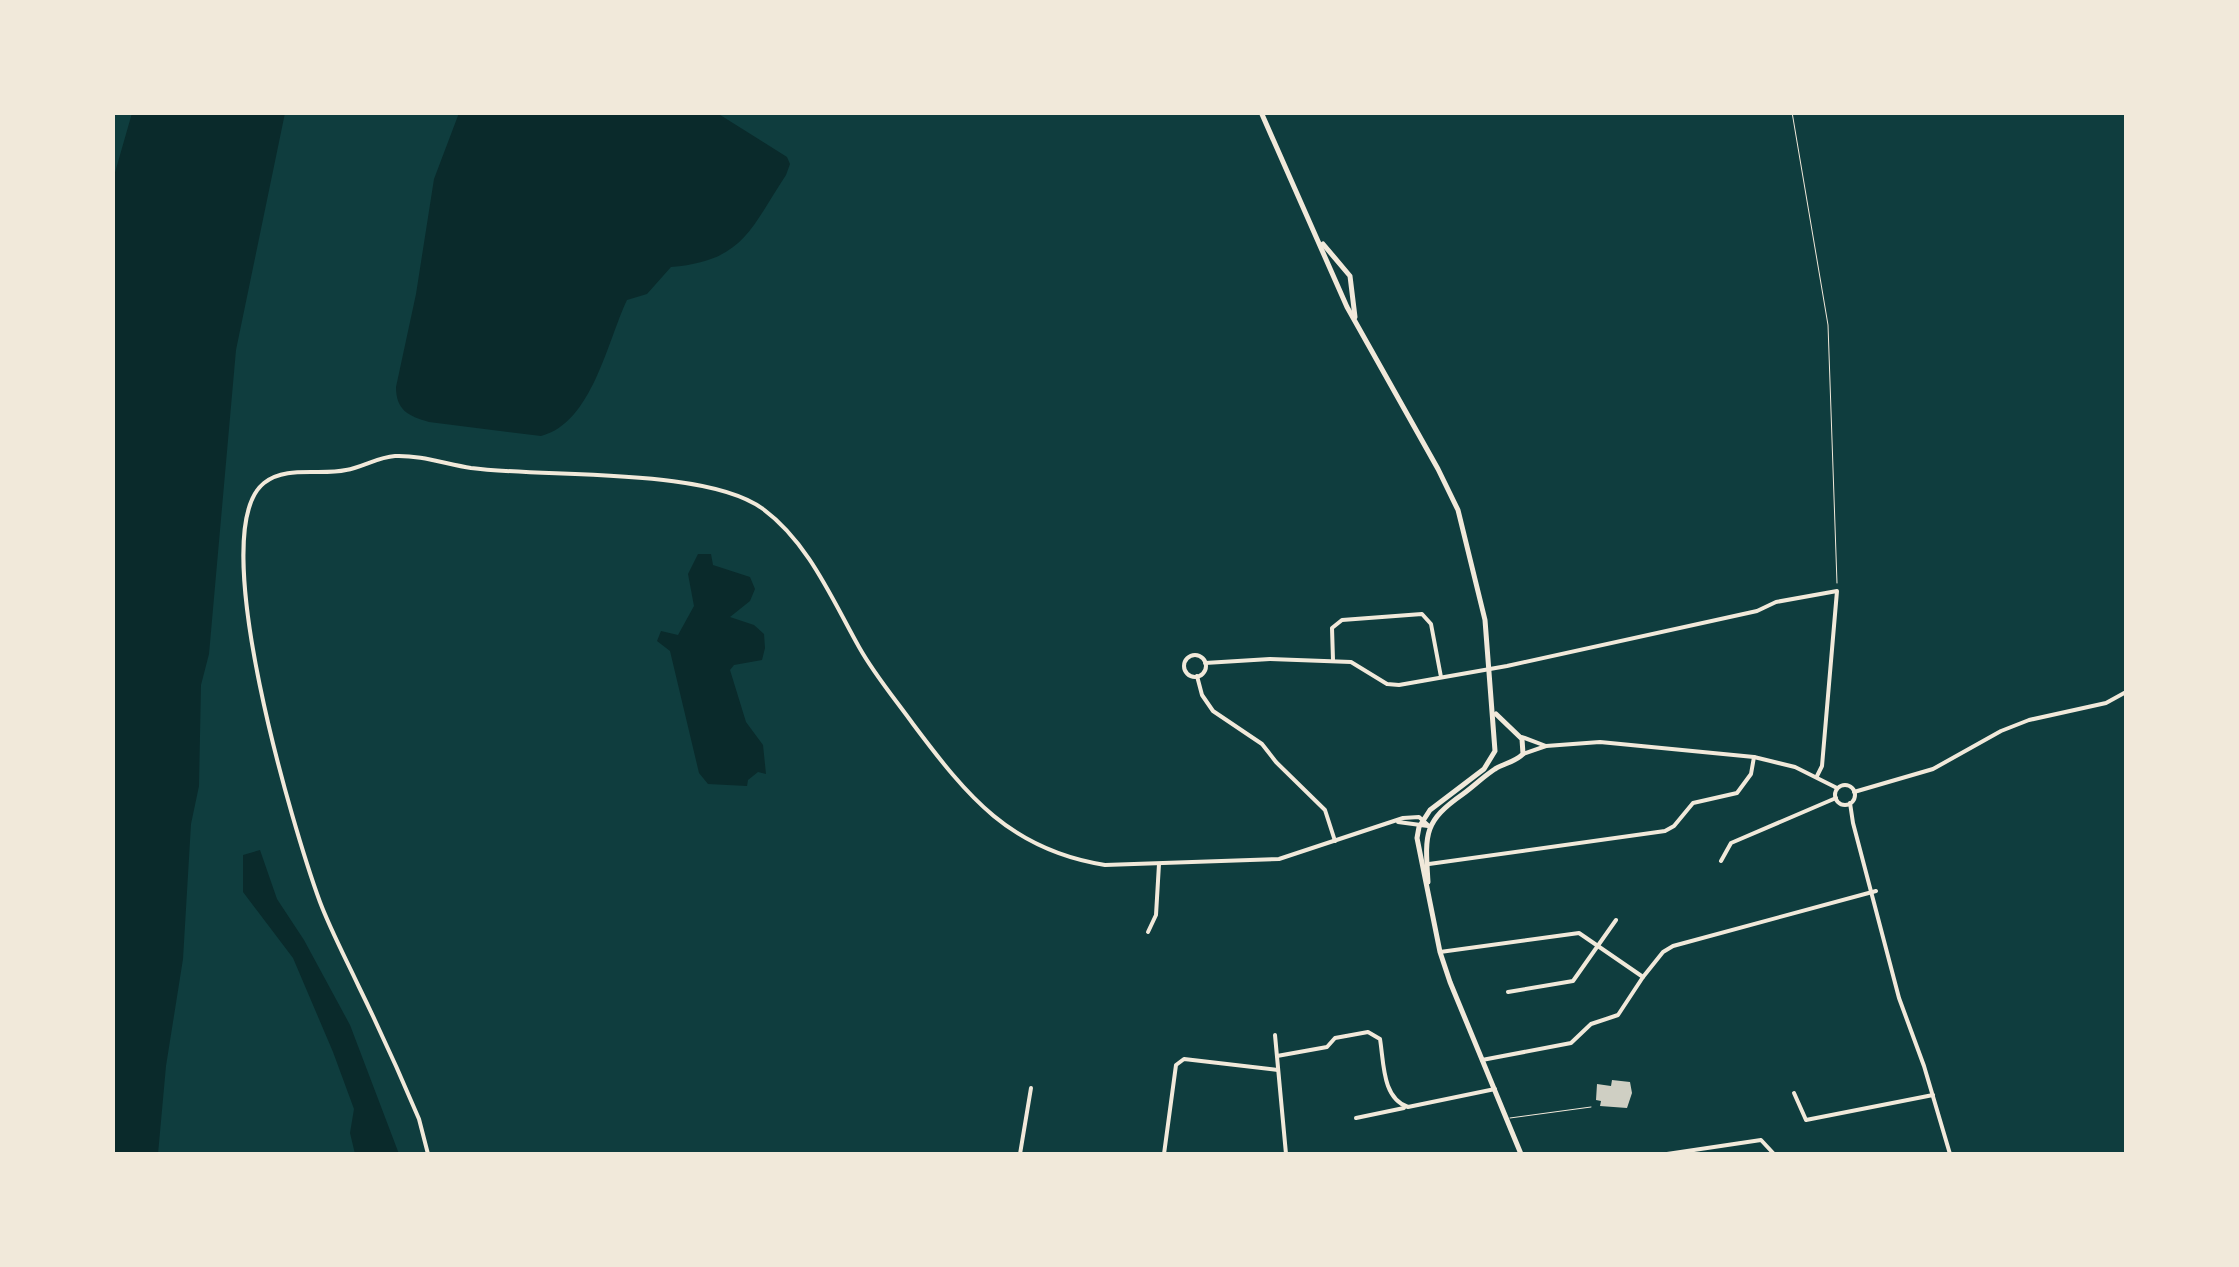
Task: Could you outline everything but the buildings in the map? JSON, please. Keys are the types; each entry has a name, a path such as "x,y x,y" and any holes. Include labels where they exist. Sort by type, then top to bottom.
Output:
{"main road":[{"path":"1262,112 1270,138 1319,237 1346,308 1458,510 1485,620 1495,751 1484,769 1422,819 1419,826 1427,864"},
{"path":"1319,237 1350,276 1357,325"},
{"path":"1494,712 1524,744 1523,754 1448,804 1429,826 1428,897 1440,952 1521,1154"},
{"path":"1496,740 1503,734 1516,734"},
{"path":"1495,751 1501,760 1510,762"}],"street":[{"path":"428,1154 419,1118 404,1083 321,906 290,813 250,638 244,534 254,493 277,475 348,470 386,457 417,458 506,473 657,481 719,489 750,500 781,524 800,547 831,594 865,659 960,786 987,813 1018,835 1082,861 1105,865 1278,859 1413,817 1429,826"},
{"path":"1335,841 1325,810 1262,744 1213,712 1202,695 1197,676 1186,670 1186,660 1198,656 1206,663 1334,660 1361,665 1387,684 1491,669 1837,591 1822,766 1817,776"},
{"path":"1334,660 1332,628 1342,620 1422,614 1431,624 1441,677"},
{"path":"1197,676 1205,670 1206,663"},
{"path":"2119,696 2126,684"},
{"path":"1854,792 1933,769 2000,731 2029,720 2106,703 2126,692"},
{"path":"1516,734 1546,746"},
{"path":"1523,754 1546,746 1600,742 1754,757 1817,776 1838,788 1847,785 1854,792"},
{"path":"1427,864 1665,831 1693,803 1737,793 1751,774 1754,757"},
{"path":"1838,788 1838,800 1853,822"},
{"path":"1854,792 1850,803 1853,822 1900,998 1950,1154"},
{"path":"1721,861 1731,842 1838,800 1850,803"},
{"path":"1394,822 1429,826"},
{"path":"1148,932 1156,915 1159,864"},
{"path":"1482,1060 1571,1044 1591,1024 1618,1014 1664,952 1673,946 1873,890"},
{"path":"1508,992 1574,981 1616,920"},
{"path":"1440,952 1578,933 1643,978"},
{"path":"1277,1056 1327,1047 1335,1038 1375,1034 1380,1039 1389,1091 1395,1101 1408,1107"},
{"path":"1275,1035 1286,1154"},
{"path":"1164,1154 1176,1066 1184,1060 1278,1070"},
{"path":"1020,1154 1031,1088"},
{"path":"1356,1118 1495,1089"},
{"path":"1794,1093 1806,1120 1933,1095"},
{"path":"1666,1154 1761,1140 1774,1154"}],"lane":[{"path":"1508,1118 1590,1106"}],"path":[{"path":"1792,112 1828,324 1837,591"}],"water":[{"path":"132,113 285,113 236,350 209,654 201,685 199,786 191,824 183,959 166,1066 158,1154 112,1154 112,183"},
{"path":"459,113 717,113 787,157 790,164 753,227 730,250 695,264 671,267 647,294 627,300 596,379 573,415 559,428 541,436 429,422 405,411 398,401 396,387 434,179"},
{"path":"698,554 711,554 713,565 750,577 755,589 750,601 730,617 754,625 764,634 762,660 734,665 730,670 746,722 763,745 766,774 758,772 747,786 708,784 699,773 670,651 657,641 661,631 678,635 694,606 688,574"},
{"path":"260,850 277,899 350,1025 399,1154 355,1154 350,1133 354,1109 293,958 243,892 243,855"}]}
